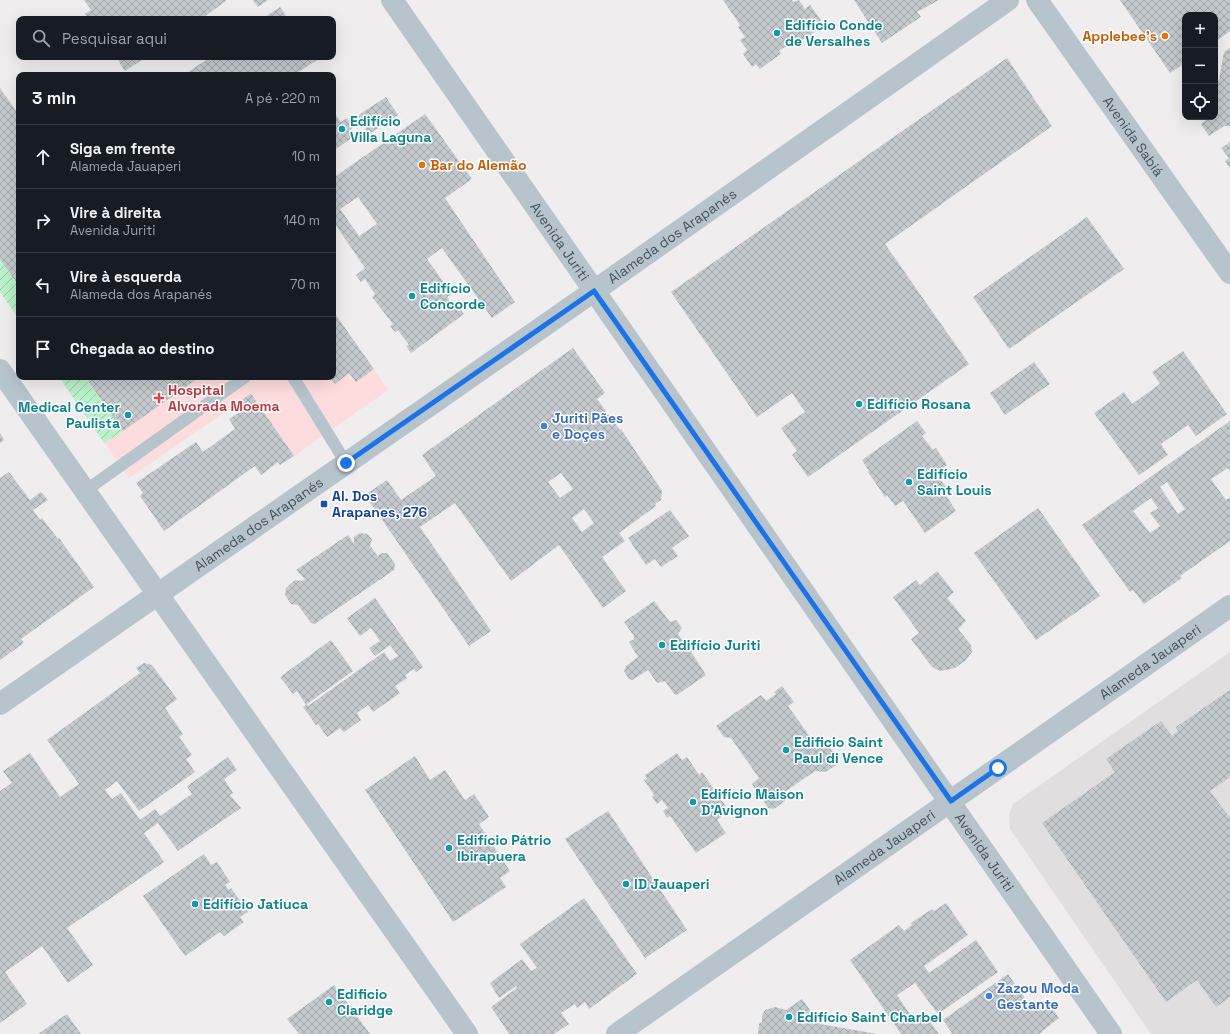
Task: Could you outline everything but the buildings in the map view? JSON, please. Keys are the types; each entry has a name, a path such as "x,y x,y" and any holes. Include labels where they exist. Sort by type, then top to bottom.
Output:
{"street":[{"name":"Avenida Juriti","path":"392,0 951,801 1111,1034"},
{"name":"Alameda dos Arapanés","path":"0,704 594,291 1008,0"},
{"name":"Avenida Sabiá","path":"1037,0 1230,273"},
{"path":"0,370 467,1034"},
{"name":"Alameda Jauaperi","path":"617,1034 1230,606"}],"lane":[{"path":"85,490 242,380"},
{"path":"295,380 346,463"}],"shaded area":[{"name":"Hospital Alvorada Moema","path":"336,315 388,390 294,456 251,394 129,478 61,380 336,380"},
{"path":"1230,652 1230,1034 1151,1034 1010,829 1009,815 1013,804"}],"green space":[{"path":"0,259 16,282 16,315 0,292"},
{"path":"61,380 86,380 123,431 104,443"}],"place":[{"name":"Edifício Conde de Versalhes","path":"777,33"},
{"name":"Applebee's","path":"1165,36"},
{"name":"Edifício Villa Laguna","path":"342,129"},
{"name":"Bar do Alemão","path":"422,165"},
{"name":"Edifício Concorde","path":"412,296"},
{"name":"Hospital Alvorada Moema","path":"159,398"},
{"name":"Edifício Rosana","path":"859,404"},
{"name":"Medical Center Paulista","path":"128,415"},
{"name":"Juriti Pães e Doçes","path":"544,426"},
{"name":"Edifício Saint Louis","path":"909,482"},
{"name":"Al. Dos Arapanes, 276","path":"324,504"},
{"name":"Edifício Juriti","path":"662,645"},
{"name":"Edificio Saint Paul di Vence","path":"786,750"},
{"name":"Edifício Maison D'Avignon","path":"693,802"},
{"name":"Edifício Pátrio Ibirapuera","path":"449,848"},
{"name":"ID Jauaperi","path":"626,884"},
{"name":"Edifício Jatiuca","path":"195,904"},
{"name":"Zazou Moda Gestante","path":"989,996"},
{"name":"Edificio Claridge","path":"329,1002"},
{"name":"Edifício Saint Charbel","path":"789,1017"}],"route":[{"path":"346,463 594,291 951,801 998,768"}]}
